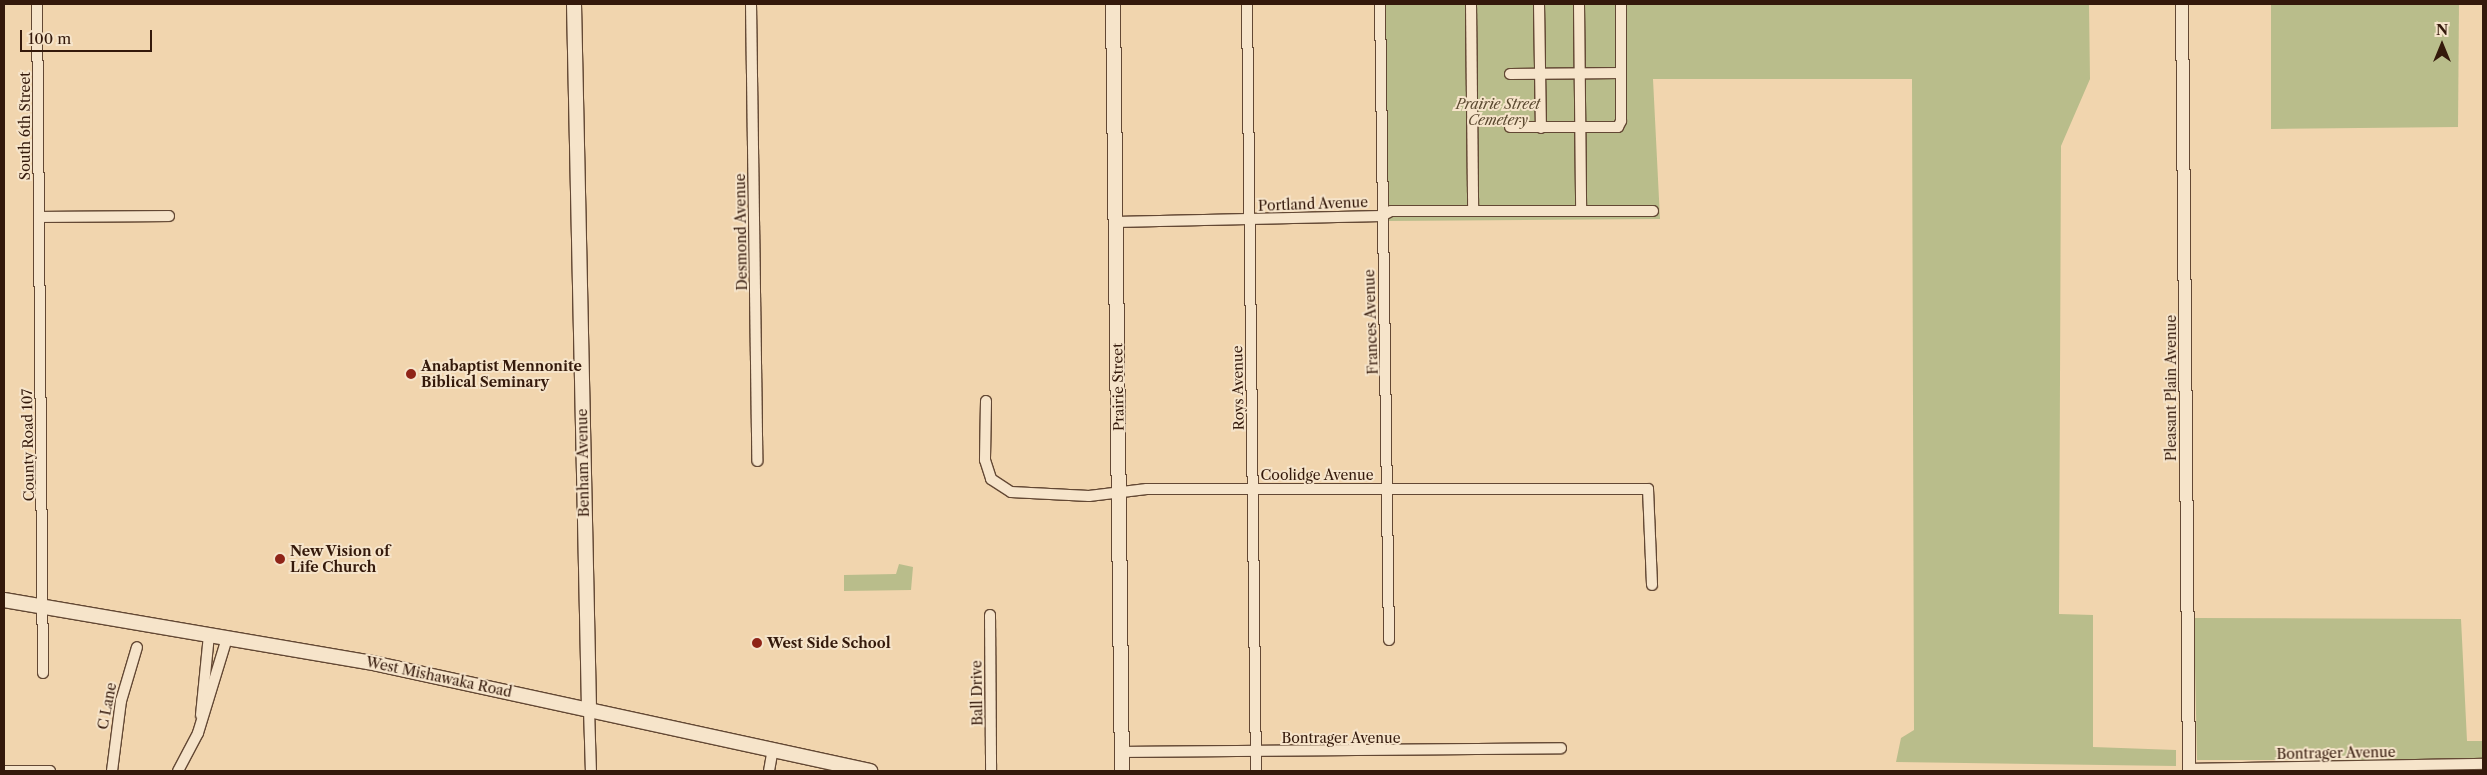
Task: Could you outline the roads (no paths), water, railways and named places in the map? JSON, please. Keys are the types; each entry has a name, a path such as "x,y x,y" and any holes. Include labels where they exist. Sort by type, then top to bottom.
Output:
{"main road":[{"name":"Benham Avenue","path":"574,4 589,709"},
{"name":"Prairie Street","path":"1113,4 1122,771"},
{"name":"West Mishawaka Road","path":"4,600 368,662 773,748 870,771"}],"street":[{"name":"South 6th Street","path":"37,4 40,217"},
{"name":"Desmond Avenue","path":"751,4 758,461"},
{"name":"Roys Avenue","path":"1247,4 1256,771"},
{"name":"Frances Avenue","path":"1380,4 1382,216 1389,489 1389,640"},
{"path":"1471,4 1473,211"},
{"path":"1539,4 1540,128"},
{"path":"1579,4 1581,211"},
{"path":"1510,127 1580,129 1618,127 1621,121 1621,4"},
{"name":"Pleasant Plain Avenue","path":"2182,4 2189,770"},
{"path":"1510,74 1580,75 1621,73"},
{"name":"Portland Avenue","path":"1115,222 1382,216 1391,210 1510,212 1653,210"},
{"path":"40,217 168,216"},
{"name":"County Road 107","path":"40,217 43,673"},
{"name":"Coolidge Avenue","path":"986,401 986,460 991,479 1011,492 1089,496 1120,491 1253,489 1648,489 1652,585"},
{"name":"Ball Drive","path":"990,615 992,771"},
{"path":"198,732 209,635"},
{"path":"178,771 198,732 227,638"},
{"name":"C Lane","path":"112,771 121,701 137,648"},
{"name":"Benham Avenue","path":"589,709 591,771"},
{"path":"768,771 773,748"},
{"name":"Bontrager Avenue","path":"1122,752 1561,748"},
{"name":"Bontrager Avenue","path":"2189,770 2483,764"},
{"path":"4,771 50,771"}],"place":[{"name":"Anabaptist Mennonite Biblical Seminary","path":"411,374"},
{"name":"New Vision of Life Church","path":"280,559"},
{"name":"West Side School","path":"757,643"}],"park label":[{"name":"Prairie Street Cemetery","path":"1498,112"}]}
